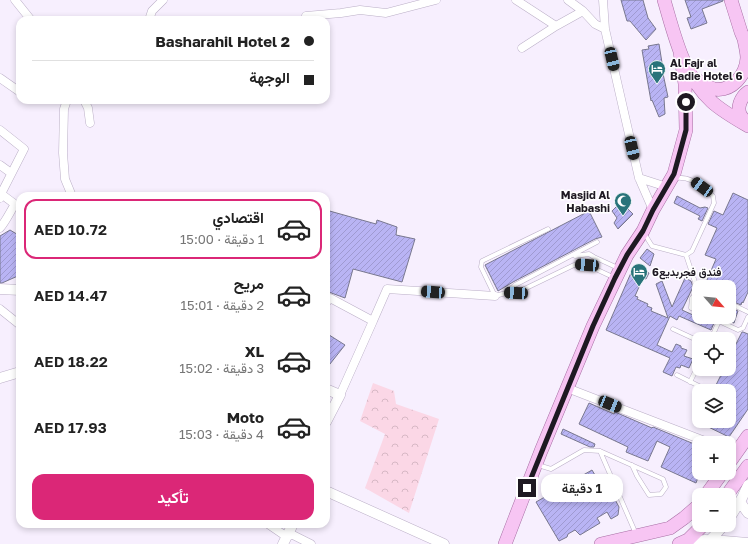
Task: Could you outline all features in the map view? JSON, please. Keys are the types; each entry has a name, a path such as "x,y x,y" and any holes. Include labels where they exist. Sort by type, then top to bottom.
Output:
{"main road":[{"path":"664,0 680,52 688,72 697,86 713,102 729,114 748,125"},
{"path":"688,72 704,85 714,89 722,89 732,86 745,70 747,58 746,43 731,0"},
{"path":"505,544 593,326 627,255 643,231 653,210 669,183 686,130 685,84 680,52"},
{"path":"748,92 744,95 740,103 739,110 740,116 748,125"},
{"path":"736,453 748,436"},
{"path":"732,488 748,466"},
{"path":"601,544 670,528 692,511"},
{"path":"679,544 688,540 696,532"}],"street":[{"path":"15,0 28,16"},
{"path":"306,16 360,10 386,13 436,0"},
{"path":"516,0 556,26"},
{"path":"568,0 595,24 605,29"},
{"path":"603,0 605,29 639,178 653,210"},
{"path":"150,16 152,11 159,2"},
{"path":"522,48 582,11"},
{"path":"0,78 16,89"},
{"path":"66,104 64,108 63,153 66,179 71,192"},
{"path":"86,104 90,123"},
{"path":"0,130 24,149 0,195 16,205"},
{"path":"0,166 11,174"},
{"path":"639,178 669,183"},
{"path":"0,228 16,207"},
{"path":"0,289 16,290"},
{"path":"330,414 387,289 495,296"},
{"path":"330,300 373,321"},
{"path":"0,309 16,322"},
{"path":"0,378 16,373"},
{"path":"567,388 692,436"},
{"path":"330,391 340,395"},
{"path":"736,508 748,485"},
{"path":"330,492 444,544"},
{"path":"740,502 748,514"},
{"path":"276,528 311,544"},
{"path":"707,542 718,532"},
{"path":"679,544 705,540 707,542 748,543"}],"lane":[{"path":"643,231 652,246 686,255 692,251 714,204 713,196 690,179 680,177 669,183"},
{"path":"548,229 482,261 481,267 495,296 506,292 515,285 597,242"},
{"path":"570,256 589,254 617,274"},
{"path":"686,255 695,280"},
{"path":"506,292 516,293 574,265 587,265 617,274"},
{"path":"736,306 748,312"},
{"path":"725,324 738,330 743,328 748,318"},
{"path":"673,329 692,338"},
{"path":"677,375 694,384"},
{"path":"690,382 693,376"},
{"path":"536,464 551,469 584,450 600,451 632,465 662,479 666,486 661,494 649,495 632,465"},
{"path":"600,451 637,536"}],"green space":[{"path":"373,383 394,391 396,404 439,419 409,513 365,488 385,434 360,421"}],"building":[{"path":"621,0 643,0 648,18 656,29 646,40 630,21 627,21"},
{"path":"685,0 723,1 702,9 707,23 691,29 687,18 691,17"},
{"name":"Al Fajr al Badie Hotel 6","path":"659,44 662,69 668,97 664,98 665,114 659,117 652,100 651,101 642,50 649,49 648,46"},
{"path":"733,193 748,200 748,292 741,305 736,303 736,280 707,280 716,259 705,255 717,228 708,224 714,211 723,215"},
{"path":"677,196 700,208 708,208 702,221 698,219 700,216 674,203"},
{"name":"Masjid Al Habashi","path":"621,202 633,214 618,229 614,223 617,218 612,211"},
{"path":"330,211 376,224 377,220 397,227 396,235 415,239 402,282 353,269 345,298 330,292"},
{"path":"589,211 602,237 595,239 498,291 485,265"},
{"path":"10,230 16,234 16,277 2,283 0,283 0,236"},
{"path":"647,249 654,254 650,266 640,258"},
{"path":"634,266 649,273 646,279 643,278 635,296 638,297 637,299 648,304 647,306 652,308 651,311 668,318 656,284 662,281 672,307 685,278 691,281 692,289 682,310 692,315 692,322 679,316 677,320 670,316 657,345 672,352 676,344 687,350 684,356 692,359 689,368 681,365 680,368 676,367 672,376 663,372 670,358 606,330"},
{"path":"697,324 714,324 711,330"},
{"path":"742,332 748,334 748,409 736,427 736,384 716,384 720,376 736,376 736,344"},
{"path":"330,336 345,345 330,364"},
{"path":"589,403 692,443 692,480 697,480 696,483 661,467 670,447 657,441 648,461 626,452 628,447 579,424"},
{"path":"710,428 735,428 730,436"},
{"path":"563,429 595,444 594,447 590,447 561,434"},
{"path":"592,470 608,497 612,494 619,507 618,515 611,519 607,512 597,518 600,523 580,535 575,530 568,534 567,537 559,541 536,502"}],"place":[{"name":"Al Fajr al Badie Hotel 6","path":"657,84"},
{"name":"Masjid Al Habashi","path":"623,216"},
{"name":"فندق فجربديع6","path":"639,287"}],"route":[{"path":"527,488 593,326 615,278 674,174 686,130 686,102"}]}
